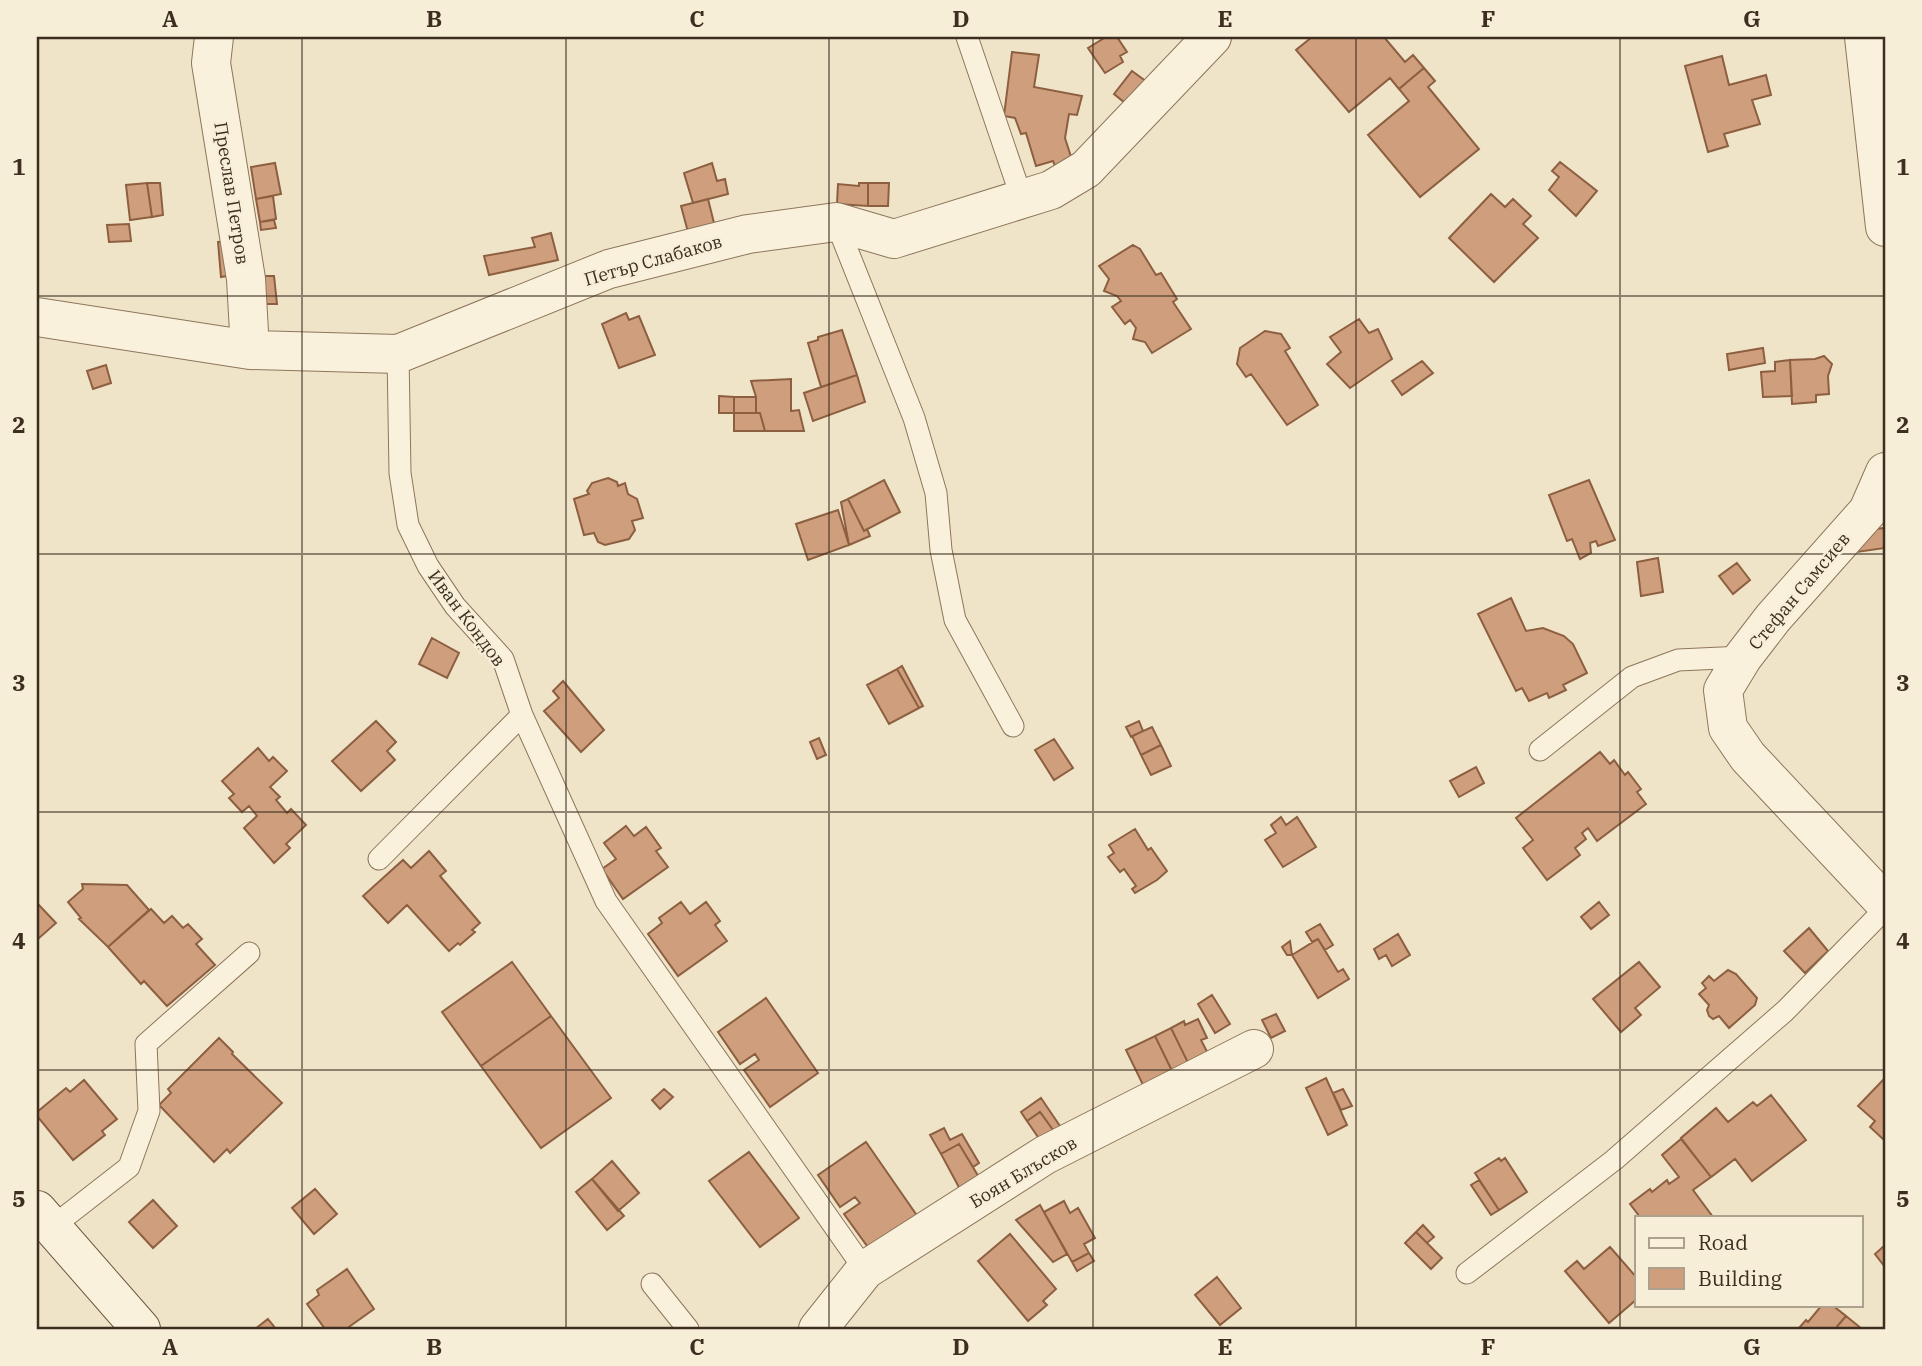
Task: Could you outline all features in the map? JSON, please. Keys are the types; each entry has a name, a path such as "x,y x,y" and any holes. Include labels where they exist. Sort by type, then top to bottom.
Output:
{"street":[{"name":"Преслав Петров","path":"214,37 211,64 246,279 250,350"},
{"name":"Петър Слабаков","path":"37,317 250,350 398,354 609,269 748,234 836,222 894,239 1051,190 1086,170 1212,37"},
{"path":"1864,37 1885,227"},
{"name":"Стефан Самсиев","path":"1885,472 1868,511 1773,618 1743,657 1723,690 1728,728 1748,757 1885,906"},
{"name":"Боян Блъсков","path":"818,1329 865,1270 1045,1155 1254,1049"},
{"path":"45,1219 141,1329"}],"lane":[{"path":"967,37 1022,200"},
{"path":"836,222 914,418 936,493 941,550 956,620 1013,726"},
{"name":"Иван Кондов","path":"398,354 399,463 408,525 428,566 456,606 503,659 522,715 606,901 865,1270"},
{"path":"1540,750 1632,677 1678,660 1743,657"},
{"path":"379,859 522,715"},
{"path":"1467,1273 1614,1160 1785,1011 1885,906"},
{"path":"45,1219 129,1167 149,1111 146,1044 249,953"},
{"path":"652,1284 688,1329"}],"building":[{"path":"1106,37 1117,37 1127,52 1120,56 1123,62 1105,73 1088,48"},
{"path":"1312,37 1384,37 1405,62 1413,55 1424,68 1399,89 1390,78 1349,112 1296,50"},
{"path":"1012,52 1039,55 1034,87 1082,96 1077,115 1069,114 1065,138 1072,160 1055,166 1053,161 1036,166 1026,133 1021,134 1015,118 1004,116"},
{"path":"1722,56 1729,85 1766,75 1771,95 1752,100 1760,124 1724,134 1728,146 1708,152 1685,66"},
{"path":"1424,68 1435,81 1428,87 1479,149 1420,197 1368,135 1409,101 1399,89"},
{"path":"1132,71 1147,82 1130,107 1114,94"},
{"path":"1560,162 1597,191 1576,216 1549,190 1559,177 1552,171"},
{"path":"275,163 281,194 256,199 251,167"},
{"path":"712,163 717,181 725,179 728,194 693,203 684,173"},
{"path":"147,183 160,183 163,215 152,217"},
{"path":"147,183 152,217 130,220 126,185"},
{"path":"859,183 868,183 868,206 837,204 838,184 859,186"},
{"path":"868,183 889,183 888,206 868,206"},
{"path":"1491,194 1505,207 1513,199 1531,216 1523,224 1538,238 1494,282 1449,238"},
{"path":"273,196 276,219 260,222 256,199"},
{"path":"708,199 715,227 688,232 681,206"},
{"path":"274,220 276,228 261,230 260,222"},
{"path":"129,224 131,241 109,242 107,225"},
{"path":"551,233 558,260 489,275 484,256 535,247 532,238"},
{"path":"236,241 239,274 221,277 218,242"},
{"path":"1133,245 1140,249 1156,275 1161,273 1177,299 1173,302 1191,329 1152,353 1145,342 1133,339 1136,328 1130,320 1125,324 1112,307 1121,301 1117,296 1104,291 1109,279 1099,266"},
{"path":"257,276 274,276 277,304 261,304"},
{"path":"626,313 629,320 639,316 655,355 619,368 602,324"},
{"path":"1359,319 1369,333 1378,329 1392,359 1350,388 1327,364 1341,352 1330,337"},
{"path":"842,330 857,375 821,387 808,343"},
{"path":"1265,331 1281,334 1290,348 1285,351 1318,405 1287,425 1251,374 1246,377 1237,364 1240,348"},
{"path":"1763,348 1765,363 1729,370 1727,354"},
{"path":"1824,356 1832,364 1828,376 1829,394 1816,395 1816,402 1792,404 1790,360"},
{"path":"1790,360 1792,396 1763,397 1761,372 1775,371 1775,362"},
{"path":"1422,361 1433,373 1402,395 1392,381"},
{"path":"106,365 111,383 93,389 87,371"},
{"path":"857,375 865,402 813,421 804,393"},
{"path":"791,379 791,411 799,410 804,431 765,431 760,413 756,413 756,397 751,381"},
{"path":"719,396 734,397 734,413 719,413"},
{"path":"734,397 756,397 756,413 734,413"},
{"path":"734,413 760,413 765,431 734,431"},
{"path":"608,478 617,482 618,486 625,483 628,494 637,499 643,518 632,521 635,530 629,539 605,545 598,542 594,533 584,535 574,499 589,494 587,491 592,483"},
{"path":"884,480 900,512 864,531 848,499"},
{"path":"1589,480 1615,540 1598,546 1596,541 1590,543 1591,553 1580,559 1572,539 1567,541 1549,495"},
{"path":"848,499 864,531 867,529 870,536 849,545 841,502"},
{"path":"838,510 849,545 808,560 796,524"},
{"path":"1884,528 1885,548 1857,552 1853,532"},
{"path":"1658,558 1663,592 1641,596 1637,562"},
{"path":"1737,563 1750,580 1733,594 1719,576"},
{"path":"1511,598 1526,631 1543,628 1564,636 1573,644 1587,673 1563,685 1566,690 1549,698 1547,693 1529,701 1522,688 1516,691 1478,614"},
{"path":"432,638 459,653 447,678 419,664"},
{"path":"902,666 923,706 919,708 897,669"},
{"path":"897,669 919,708 889,724 867,685"},
{"path":"563,681 604,730 581,752 544,711 559,698 553,691"},
{"path":"376,721 396,742 387,751 395,760 361,791 332,761"},
{"path":"1139,721 1143,731 1131,737 1126,727"},
{"path":"1152,727 1161,745 1141,755 1132,736"},
{"path":"819,738 826,755 817,759 810,742"},
{"path":"1054,739 1073,768 1054,780 1035,750"},
{"path":"1161,745 1171,766 1151,775 1141,755"},
{"path":"258,748 269,761 273,757 287,771 270,787 280,797 276,800 287,813 291,809 306,825 286,844 290,848 274,863 244,828 257,816 249,806 242,812 229,798 234,794 222,781"},
{"path":"1600,752 1610,764 1614,760 1625,775 1628,772 1641,789 1637,792 1646,804 1597,841 1588,828 1582,833 1586,839 1575,848 1580,855 1547,880 1523,848 1533,840 1516,818"},
{"path":"1476,767 1484,783 1459,797 1450,781"},
{"path":"1281,817 1286,825 1297,817 1316,847 1283,867 1265,840 1276,833 1271,825"},
{"path":"626,826 634,836 646,827 661,848 656,851 668,867 623,899 602,869 616,859 604,843"},
{"path":"1135,829 1148,850 1151,848 1167,871 1135,893 1132,889 1136,886 1124,869 1120,872 1108,857 1114,853 1109,845"},
{"path":"429,851 446,871 440,876 480,923 472,930 475,932 449,951 407,905 388,923 363,896 403,860 411,868"},
{"path":"82,884 127,885 149,910 108,947 79,919 81,918 68,902 83,889"},
{"path":"681,902 690,914 706,902 720,921 715,925 727,941 678,976 648,934 662,923 659,918"},
{"path":"1599,902 1609,915 1591,929 1581,917"},
{"path":"37,903 56,923 38,939 37,938"},
{"path":"151,909 164,923 172,916 183,928 188,924 202,939 196,944 215,965 167,1006 144,981 141,984 108,947"},
{"path":"1320,924 1333,945 1325,950 1318,939 1312,942 1306,932"},
{"path":"1809,928 1828,951 1805,973 1784,951"},
{"path":"1398,934 1410,955 1392,966 1386,955 1379,959 1374,949"},
{"path":"1318,939 1338,972 1343,969 1349,979 1318,998 1292,955"},
{"path":"1290,941 1292,955 1287,955 1282,947"},
{"path":"512,962 551,1016 481,1066 442,1012"},
{"path":"1639,962 1660,987 1635,1008 1641,1015 1621,1032 1593,999"},
{"path":"1728,970 1736,974 1757,998 1755,1005 1729,1028 1719,1016 1713,1019 1709,1016 1709,1005 1699,994 1706,988 1702,983 1709,976 1714,981"},
{"path":"1212,995 1230,1024 1215,1033 1198,1004"},
{"path":"766,998 818,1073 770,1107 744,1070 759,1060 755,1054 740,1064 718,1032"},
{"path":"1276,1014 1285,1031 1271,1038 1262,1020"},
{"path":"551,1016 611,1098 541,1148 481,1066"},
{"path":"1198,1019 1207,1038 1201,1040 1214,1065 1194,1075 1171,1028 1184,1021 1185,1025"},
{"path":"1171,1028 1194,1075 1178,1083 1155,1036"},
{"path":"1155,1036 1174,1075 1145,1089 1126,1050"},
{"path":"219,1038 282,1103 230,1153 227,1149 214,1162 159,1105 171,1093 168,1089"},
{"path":"1326,1078 1347,1125 1328,1135 1306,1088"},
{"path":"1884,1079 1885,1141 1870,1127 1875,1121 1858,1106"},
{"path":"84,1080 117,1119 102,1131 105,1135 73,1160 37,1116 37,1112 66,1088 70,1092"},
{"path":"664,1089 673,1097 660,1109 652,1100"},
{"path":"1343,1089 1352,1106 1341,1110 1333,1093"},
{"path":"1771,1095 1806,1140 1752,1181 1735,1159 1711,1177 1681,1138 1716,1108 1728,1122 1753,1102 1757,1106"},
{"path":"1041,1098 1062,1129 1056,1134 1040,1112 1027,1121 1021,1112"},
{"path":"1040,1112 1056,1134 1042,1143 1027,1121"},
{"path":"944,1128 950,1140 962,1134 979,1163 973,1167 959,1144 941,1154 930,1135"},
{"path":"1681,1139 1711,1177 1693,1190 1712,1216 1639,1216 1630,1204 1650,1189 1652,1192 1667,1180 1669,1184 1679,1177 1662,1155"},
{"path":"866,1142 918,1217 870,1250 844,1214 860,1203 855,1197 840,1207 818,1175"},
{"path":"959,1144 980,1179 961,1191 941,1154"},
{"path":"749,1152 799,1218 760,1247 709,1181"},
{"path":"1499,1158 1501,1161 1505,1158 1527,1192 1499,1210 1475,1173"},
{"path":"612,1161 639,1193 618,1211 592,1179"},
{"path":"592,1179 624,1216 607,1230 576,1192"},
{"path":"1479,1180 1499,1210 1491,1215 1471,1185"},
{"path":"315,1189 337,1214 314,1234 292,1208"},
{"path":"153,1200 177,1226 153,1248 129,1222"},
{"path":"1064,1201 1070,1213 1078,1208 1095,1238 1084,1244 1089,1253 1072,1262 1044,1212"},
{"path":"1040,1205 1067,1254 1053,1262 1016,1220"},
{"path":"1423,1225 1434,1237 1427,1243 1416,1232"},
{"path":"1416,1232 1442,1258 1431,1269 1405,1243"},
{"path":"1010,1234 1056,1289 1043,1301 1047,1305 1028,1321 978,1261"},
{"path":"1885,1245 1885,1267 1875,1254"},
{"path":"1610,1247 1635,1276 1635,1301 1609,1323 1565,1271 1577,1261 1584,1269"},
{"path":"1089,1253 1094,1261 1077,1271 1072,1262"},
{"path":"347,1269 374,1309 346,1329 325,1329 307,1304 319,1295 317,1290"},
{"path":"1217,1277 1241,1308 1220,1325 1195,1295"},
{"path":"1821,1306 1833,1306 1846,1316 1835,1329 1798,1329 1806,1320 1808,1322"},
{"path":"1846,1316 1862,1329 1835,1329"},
{"path":"268,1319 276,1329 255,1329"}]}
